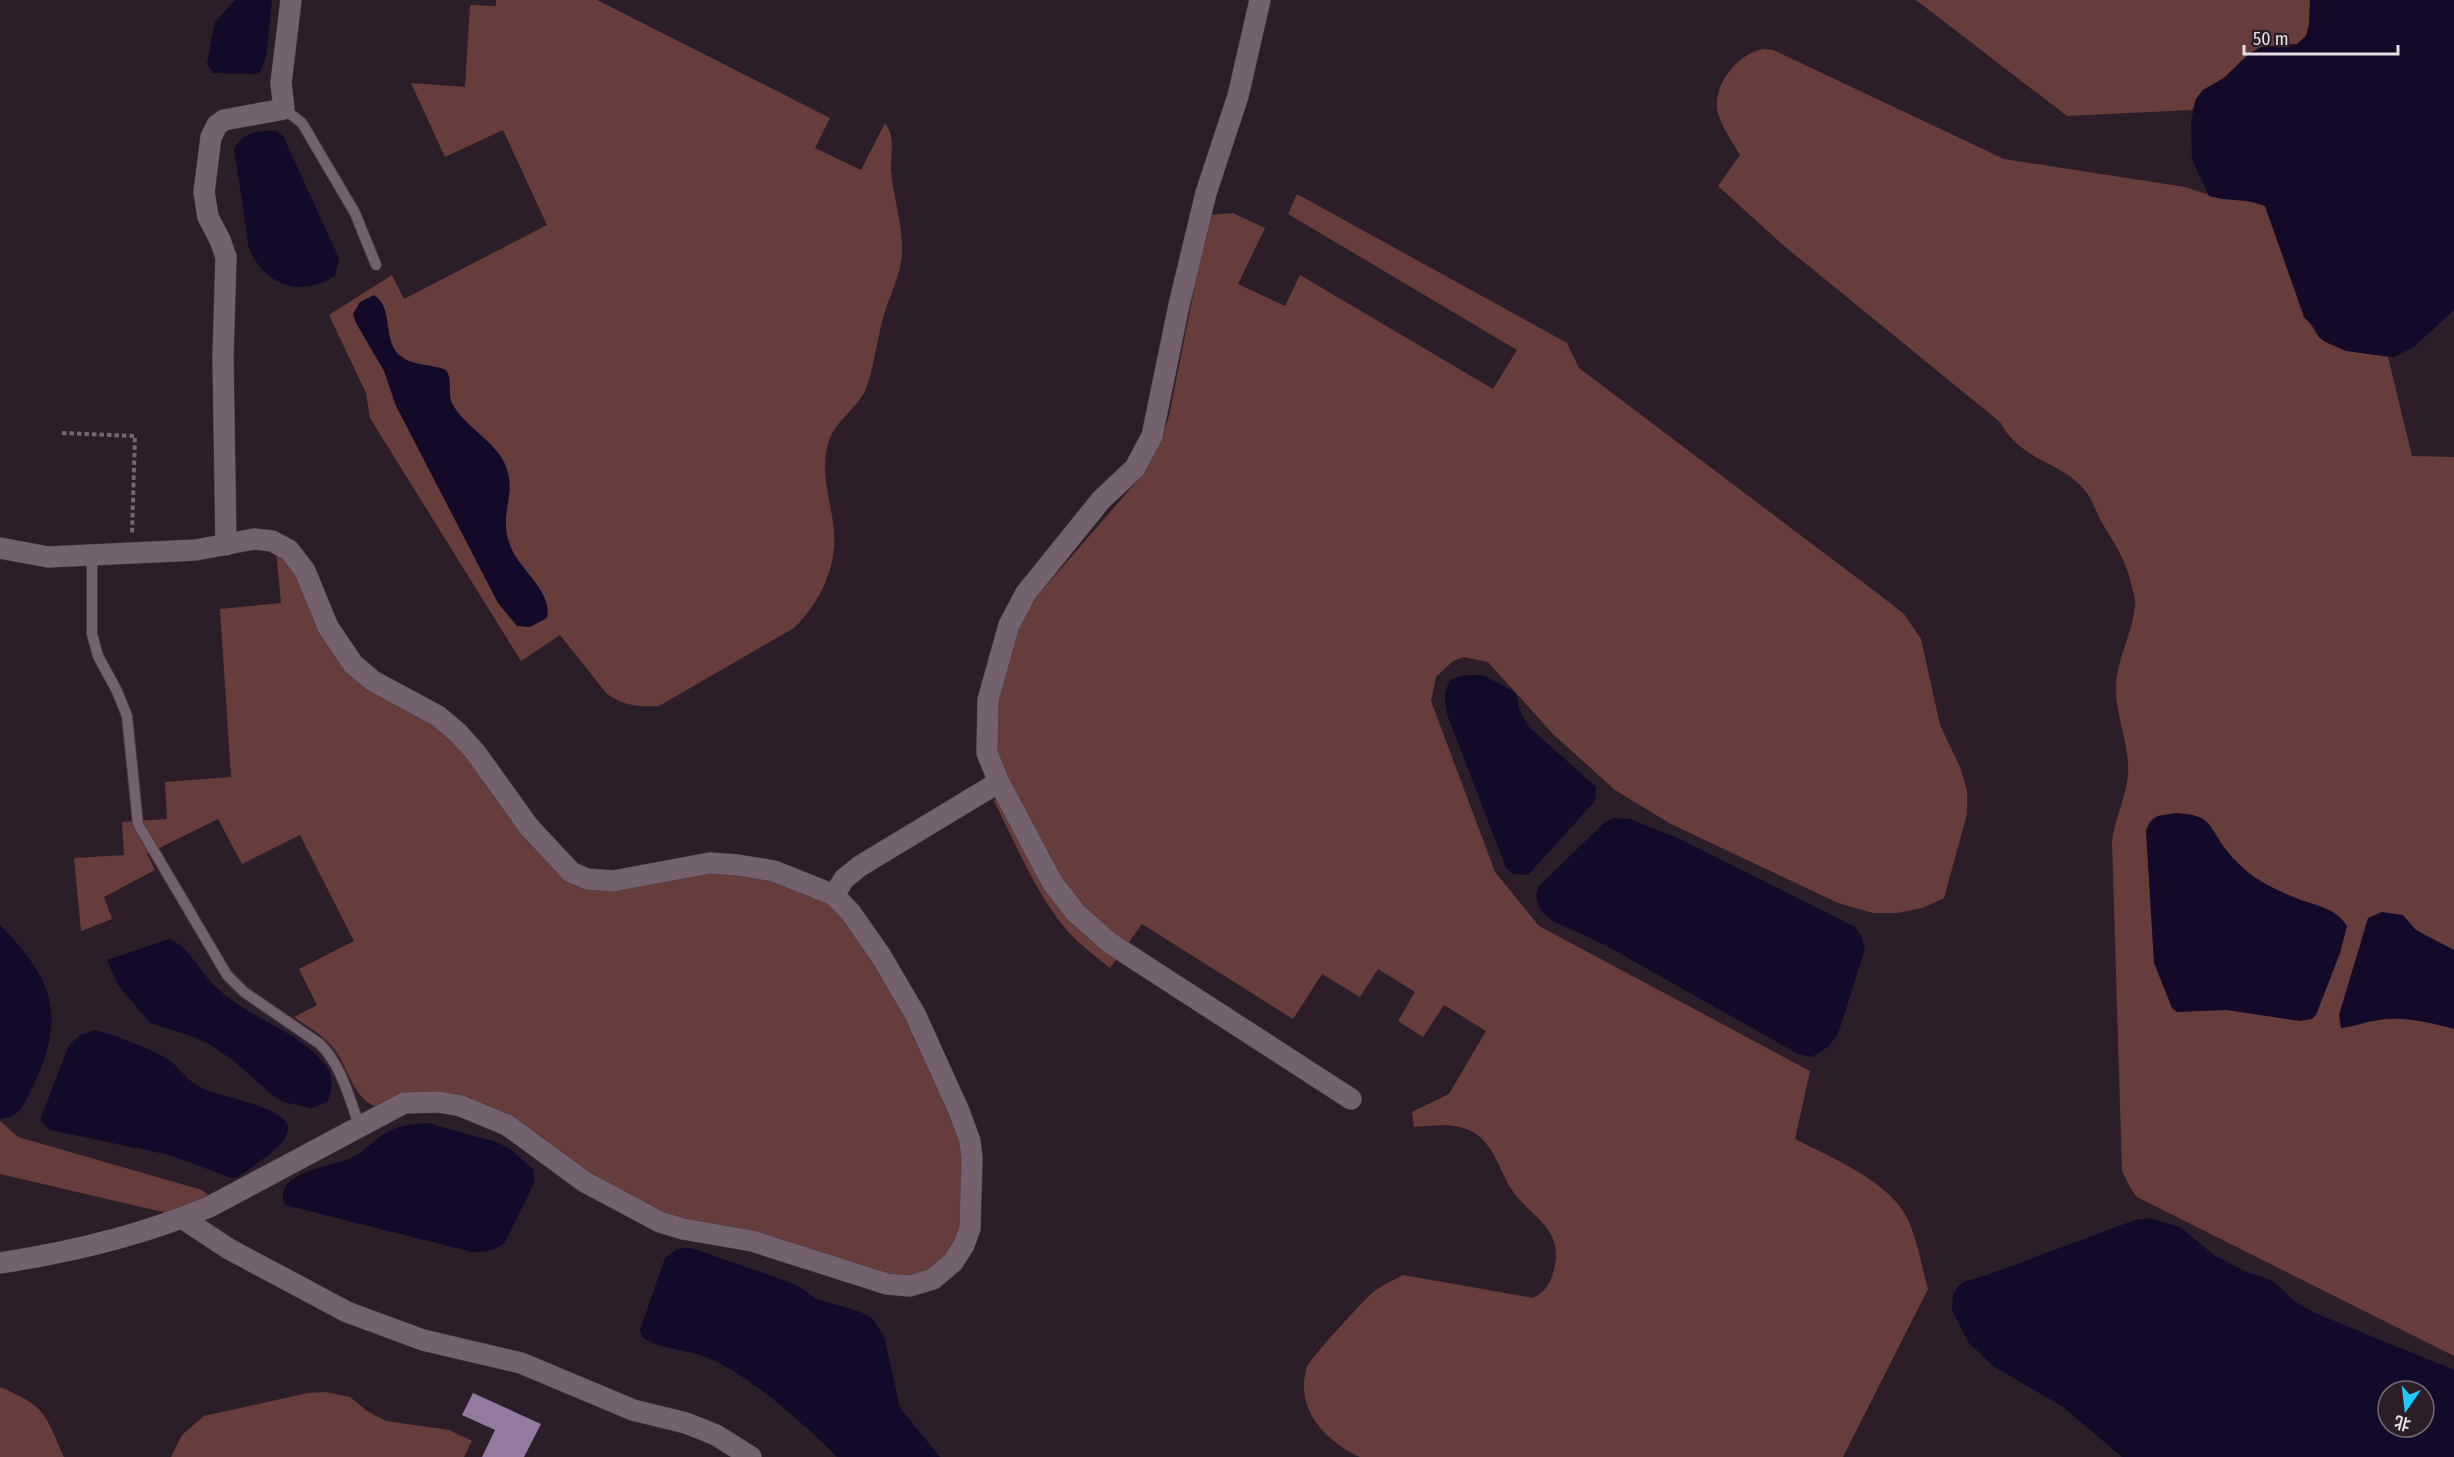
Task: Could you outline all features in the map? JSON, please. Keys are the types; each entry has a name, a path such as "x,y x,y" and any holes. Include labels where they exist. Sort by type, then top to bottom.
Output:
{"street":[{"path":"226,544 223,357 226,257 208,217 204,192 208,150 217,125 224,120 284,109 281,83 291,0"},
{"path":"1260,0 1238,96 1206,193 1179,304 1152,436 1135,468 1101,500 1026,593 1009,625 992,683 986,718 987,753 999,782 1052,882 1076,913 1110,943 1351,1100"},
{"path":"0,548 48,557 196,550 254,539 272,541 289,550 305,571 328,627 353,664 374,681 438,716 458,733 476,753 529,827 571,872 587,879 614,881 710,863 738,865 774,871 834,895 851,913 881,956 915,1014 959,1111 970,1141 972,1158 970,1228 964,1245 953,1262 933,1279 910,1286 887,1284 752,1241 660,1222 585,1182 507,1125 461,1106 439,1101 404,1103 211,1206 182,1218 61,1254 0,1263"},
{"path":"834,895 844,879 860,866 999,782"},
{"path":"182,1218 229,1249 347,1312 423,1340 521,1363 633,1410 686,1423 716,1435 751,1457"}],"lane":[{"path":"284,109 302,123 355,213 376,265"},
{"path":"92,555 92,634 98,656 117,691 127,716 138,824 227,975 244,992 320,1044 330,1054 342,1077 360,1126"}],"path":[{"path":"62,433 135,436 132,553"}],"shaded area":[{"path":"235,0 272,0 266,58 259,74 213,73 207,63 215,22"},
{"path":"496,0 597,0 830,118 815,148 861,170 885,123 890,134 891,171 901,234 901,263 883,318 867,386 860,400 839,423 828,444 825,466 834,530 830,571 819,596 794,628 659,706 632,705 607,694 560,635 521,661 370,418 366,393 329,315 392,275 404,299 547,225 503,130 445,157 411,83 465,87 470,5 496,6"},
{"path":"1916,0 2310,1 2306,36 2297,44 2261,47 2241,61 2224,78 2203,90 2192,110 2067,116"},
{"path":"2310,0 2454,0 2454,310 2415,346 2394,357 2346,351 2319,337 2314,326 2305,318 2265,206 2209,196 2192,159 2191,122 2196,99 2203,90 2224,78 2250,53 2261,47 2297,44 2306,36"},
{"path":"1763,49 1773,50 2004,159 2185,187 2221,199 2248,201 2265,206 2304,318 2319,337 2333,346 2388,357 2412,456 2454,457 2454,1356 2137,1197 2131,1189 2122,1171 2112,841 2128,775 2127,753 2116,689 2119,668 2134,615 2135,598 2130,577 2091,499 2077,482 2020,446 2009,436 2000,422 1783,245 1718,186 1740,155 1719,117 1717,106 1721,84 1727,74 1743,58"},
{"path":"276,131 283,136 339,258 335,276 310,286 298,287 276,280 257,263 248,245 234,149 242,139 252,133"},
{"path":"1297,194 1567,343 1579,368 1904,614 1921,639 1940,725 1960,767 1967,790 1967,814 1944,898 1922,908 1897,913 1873,913 1838,903 1671,824 1615,790 1553,734 1488,662 1464,657 1453,661 1436,677 1431,701 1495,872 1539,926 1810,1071 1795,1139 1843,1163 1875,1183 1901,1208 1909,1222 1928,1289 1843,1457 1360,1457 1335,1442 1315,1421 1309,1409 1304,1382 1307,1367 1317,1353 1375,1291 1403,1275 1533,1298 1544,1290 1554,1270 1556,1256 1551,1235 1514,1193 1492,1152 1481,1137 1459,1127 1444,1125 1414,1127 1412,1112 1449,1094 1486,1031 1444,1005 1423,1037 1398,1021 1415,992 1378,969 1360,997 1322,974 1293,1019 1142,924 1110,968 1075,939 1054,913 1026,866 994,801 1009,787 998,751 996,719 1000,681 1011,645 1038,595 1144,473 1160,444 1169,416 1209,215 1233,213 1265,228 1238,284 1285,306 1300,275 1493,389 1517,350 1288,214"},
{"path":"374,295 384,308 389,335 396,351 412,362 446,370 453,405 459,414 492,445 504,463 510,483 506,519 508,538 512,550 541,591 548,609 547,618 530,627 517,626 498,603 396,406 384,371 356,323 353,314 360,302"},
{"path":"276,550 300,574 322,630 454,737 567,877 711,869 772,877 830,900 846,917 909,1016 964,1142 963,1227 948,1258 910,1280 663,1216 463,1100 380,1107 371,1104 358,1092 331,1045 294,1017 317,1005 299,969 354,941 300,835 242,864 218,819 147,854 155,870 104,897 112,919 81,931 74,858 124,855 122,822 167,819 165,782 231,777 220,609 281,603"},
{"path":"1466,675 1483,675 1513,691 1517,695 1519,709 1529,727 1596,787 1595,801 1528,875 1513,874 1506,868 1448,717 1445,697 1448,684 1451,679"},
{"path":"2176,813 2197,816 2208,823 2230,854 2254,877 2286,894 2329,910 2342,919 2347,926 2340,953 2316,1015 2312,1019 2300,1021 2226,1010 2177,1012 2172,1008 2154,963 2146,831 2154,819"},
{"path":"1614,818 1630,819 1678,838 1855,927 1861,935 1865,949 1838,1034 1829,1046 1812,1057 1798,1054 1605,945 1551,920 1543,913 1536,895 1539,886 1605,822"},
{"path":"2382,912 2403,915 2416,930 2454,950 2454,1029 2404,1019 2383,1019 2341,1028 2339,1015 2368,918"},
{"path":"0,925 32,963 43,981 49,999 51,1018 50,1038 44,1061 27,1098 17,1112 0,1119"},
{"path":"169,939 186,951 210,981 227,997 304,1044 324,1063 331,1077 327,1102 311,1108 283,1102 211,1045 150,1023 118,985 107,960"},
{"path":"94,1030 123,1039 160,1055 201,1088 265,1108 284,1120 288,1127 287,1134 269,1155 238,1177 231,1178 170,1155 50,1130 40,1120 69,1045 80,1035"},
{"path":"0,1121 18,1137 202,1190 208,1195 160,1220 163,1212 0,1174"},
{"path":"428,1123 496,1142 509,1148 533,1169 534,1183 505,1242 494,1249 472,1252 285,1205 283,1194 287,1185 295,1178 353,1157 392,1130 407,1125"},
{"path":"2150,1218 2180,1227 2214,1255 2245,1271 2273,1281 2294,1301 2315,1313 2454,1370 2454,1457 2122,1457 2063,1407 1993,1366 1968,1342 1952,1310 1953,1295 1958,1286 1966,1281 2135,1220"},
{"path":"691,1248 781,1279 798,1286 816,1299 871,1317 884,1336 900,1408 940,1457 837,1457 794,1416 741,1376 708,1358 666,1347 642,1337 640,1330 665,1258 677,1249"},
{"path":"0,1387 27,1400 42,1413 64,1457 0,1457"},
{"path":"325,1392 350,1397 367,1411 386,1421 449,1430 472,1441 464,1457 171,1457 182,1435 204,1416 308,1393"}],"building":[{"path":"473,1393 541,1424 524,1457 482,1457 495,1430 462,1415"}]}
